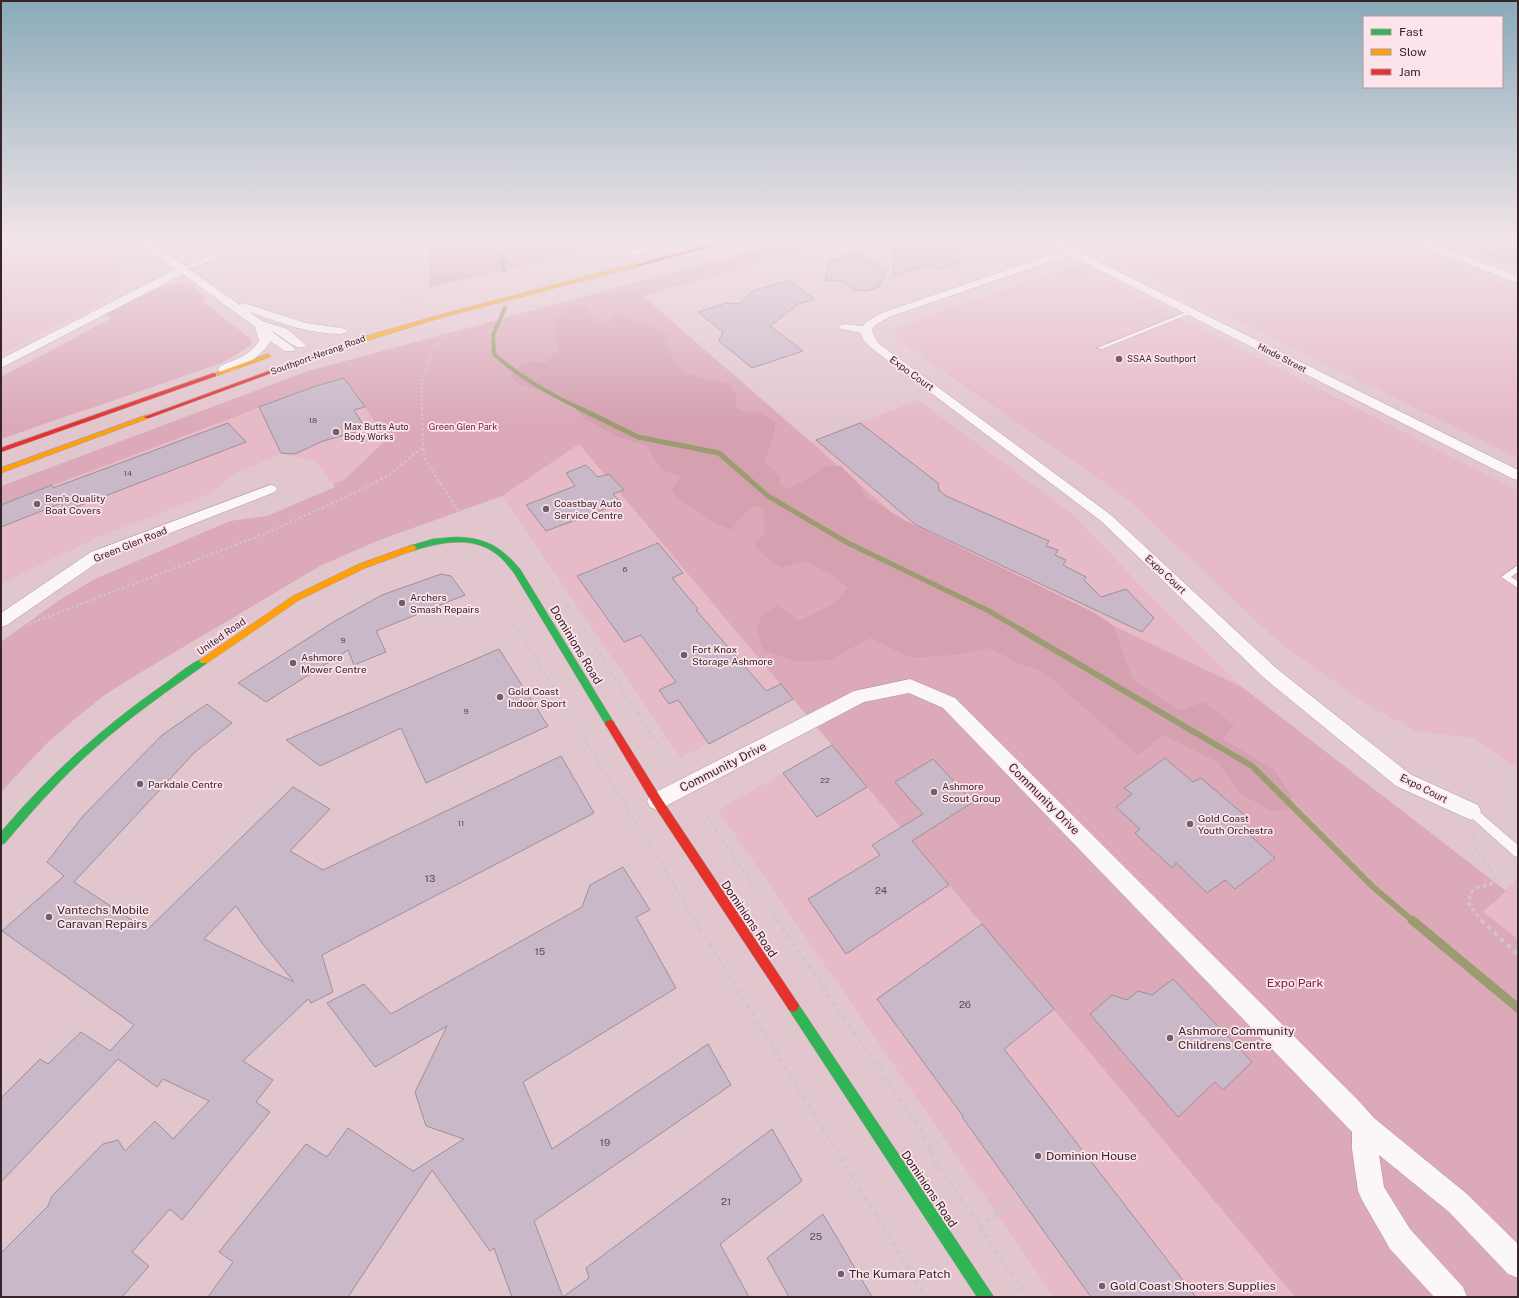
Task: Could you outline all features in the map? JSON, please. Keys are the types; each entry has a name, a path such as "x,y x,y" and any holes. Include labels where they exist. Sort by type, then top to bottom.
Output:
{"main road":[{"name":"Southport-Nerang Road","path":"1,470 387,330 502,300"},
{"name":"Southport-Nerang Road","path":"321,338 344,330"},
{"name":"Southport-Nerang Road","path":"1,450 299,345"},
{"path":"299,345 308,358"},
{"name":"United Road","path":"1,840 76,759 146,702 296,598 362,566 426,543 464,539 485,543 498,550"},
{"name":"Dominions Road","path":"498,550 517,571 657,802 986,1297"}],"street":[{"path":"1,364 125,300"},
{"path":"226,300 259,324 279,343 299,345"},
{"path":"227,300 310,328 322,330 344,330"},
{"path":"845,327 866,330 870,324 885,315 930,300"},
{"name":"Hinde Street","path":"1165,300 1518,476"},
{"path":"206,378 247,358 260,349 265,340 259,324"},
{"name":"Expo Court","path":"866,330 869,339 874,345 1106,518 1270,673 1403,780 1471,811"},
{"name":"Green Glen Road","path":"1,621 96,556 270,488"},
{"name":"Community Drive","path":"657,802 860,696 910,686 949,703 1365,1127 1458,1204 1518,1264"},
{"path":"1365,1127 1365,1149 1371,1190 1400,1239 1453,1297"}],"lane":[{"path":"1100,348 1190,312"},
{"path":"1518,568 1504,578 1518,585"},
{"path":"1471,811 1518,852"}],"path":[{"path":"343,319 411,300"},
{"path":"456,324 434,349 422,380 423,447 425,460 437,479 465,521 471,522"},
{"path":"23,626 264,534 340,500 389,475 423,447"},
{"path":"478,523 503,530 519,539 533,552 673,767"},
{"path":"504,607 926,1297"},
{"path":"703,811 923,1132 929,1151 1027,1297"},
{"path":"1471,811 1476,851 1491,869 1495,880 1490,885 1478,887 1470,893 1469,904 1484,924 1499,940 1518,954"},
{"path":"929,1151 965,1122"},
{"path":"994,1216 1015,1191"},
{"path":"980,1227 1020,1199"}],"shaded area":[{"path":"1,300 104,300 96,305 1,353"},
{"path":"976,300 1145,300 1518,491 1518,769 1473,738 1416,731 1373,708 1283,646 1125,497 898,340 893,334 900,326"},
{"path":"1195,300 1518,300 1518,458"},
{"path":"572,305 587,305 588,313 598,323 611,320 614,314 625,315 632,320 651,324 666,334 673,359 679,367 696,376 730,384 736,393 736,408 746,412 762,413 775,422 773,437 765,462 780,476 780,485 789,489 820,471 823,466 841,466 857,482 865,497 908,522 1091,611 1113,625 1133,680 1180,711 1203,702 1234,725 1223,739 1274,770 1292,797 1287,810 1270,810 1241,794 1218,762 1163,735 1138,755 1052,679 1036,669 1019,664 990,648 953,655 912,658 870,638 830,660 797,662 764,651 757,631 761,616 777,605 799,621 835,603 848,588 830,574 805,561 781,568 767,558 754,545 765,533 763,507 752,507 737,521 733,530 717,524 675,496 672,488 682,476 662,470 646,445 617,437 584,418 567,400 554,393 536,390 519,384 509,377 524,364 533,362 545,363 558,350 556,330 552,322"},
{"path":"344,378 387,439 344,480 333,484 315,461 281,454 235,473 214,492 96,538 1,584 1,505 316,386"},
{"path":"918,400 1071,513 1175,621 1242,687 912,530 811,442"},
{"path":"579,444 793,699 681,758 502,496"},
{"path":"832,745 1295,1297 1054,1297 718,810"},
{"path":"1518,878 1518,939 1483,912"}],"green space":[{"path":"135,300 205,300 203,302 250,338 252,343 224,362 1,439 1,377 112,318 105,314"},
{"name":"Expo Park","path":"573,300 647,300 912,530 1242,687 1506,891 1483,912 1518,939 1518,1297 1295,1297 579,444 502,496 377,541 320,566 138,674 106,694 76,718 46,744 1,792 1,642 58,601 95,579 230,521 267,516 335,487 333,484 344,480 387,439 344,378 316,386 1,505 1,486 308,371"}],"building":[{"path":"745,300 812,300 798,304 770,326 803,351 752,368 719,341 723,332 698,312 726,303 741,304"},
{"path":"344,378 365,407 354,410 366,429 323,441 295,454 281,453 259,407 316,386"},
{"path":"228,423 246,442 63,512 62,503 1,527 1,505 52,485 53,488"},
{"path":"860,423 938,483 939,490 946,496 1049,541 1046,546 1058,550 1055,555 1066,560 1063,565 1086,577 1084,580 1101,597 1126,589 1154,618 1142,632 916,525 816,440"},
{"path":"586,465 598,477 609,474 624,490 613,494 621,503 546,531 526,505 575,486 566,473"},
{"path":"658,543 683,573 672,578 698,609 696,610 766,691 781,684 793,699 709,744 678,700 669,704 659,690 676,682 641,635 624,642 577,576"},
{"path":"441,574 451,576 465,595 376,631 386,652 354,665 348,650 266,702 238,683 335,621 382,595"},
{"path":"499,649 548,726 426,783 401,728 320,766 286,740"},
{"path":"207,704 232,723 195,752 74,882 147,930 293,787 330,809 290,851 323,870 561,756 594,813 322,955 333,992 311,1003 308,999 243,1061 273,1080 256,1102 270,1112 182,1220 170,1209 132,1252 149,1266 122,1297 1,1297 1,1253 48,1206 52,1196 103,1144 118,1140 125,1151 155,1121 173,1139 209,1101 163,1079 157,1087 118,1059 1,1182 1,1098 40,1059 48,1064 81,1032 110,1051 134,1025 2,931 64,876 47,862 83,816 162,735","holes":["236,906 262,943 294,982 204,939"]},
{"path":"832,745 867,787 817,817 783,773"},
{"name":"Gold Coast Youth Orchestra","path":"1165,758 1193,782 1201,778 1250,820 1242,828 1275,858 1235,889 1225,880 1207,893 1176,863 1172,868 1135,833 1140,829 1116,807 1132,794 1124,788"},
{"path":"933,759 973,802 912,841 949,885 846,954 808,899 880,855 872,845 923,814 895,782"},
{"path":"623,867 650,910 636,917 676,988 523,1082 552,1149 708,1044 731,1085 534,1221 563,1297 512,1297 494,1248 490,1251 432,1170 348,1297 208,1297 233,1262 219,1252 306,1144 327,1157 348,1128 413,1171 464,1139 426,1126 415,1092 447,1026 375,1067 327,1003 364,984 391,1014 582,907 590,885"},
{"path":"982,924 1054,1009 1004,1049 1196,1297 1091,1297 962,1117 963,1116 877,999"},
{"name":"Ashmore Community Childrens Centre","path":"1173,979 1252,1062 1223,1090 1215,1082 1178,1117 1090,1014 1112,995 1127,1000 1138,991 1152,995"},
{"path":"772,1129 802,1181 720,1244 749,1297 563,1297 589,1278 586,1268"},
{"path":"823,1214 872,1297 789,1297 767,1258"}],"waterway":[{"path":"505,308 493,335 494,354 514,371 536,385 580,409"},
{"path":"580,409 638,437 719,453 768,496 846,542 987,610 1023,631"},
{"path":"1021,630 1252,766 1373,887 1413,921"},
{"path":"1412,920 1518,1008"}],"traffic: fast":[{"path":"412,548 433,542 456,539 489,545 501,553 517,571 610,724"},
{"path":"1,840 46,788 91,746 138,708 204,661"},
{"path":"793,1006 986,1297"}],"traffic: slow":[{"path":"331,350 407,326 502,300"},
{"path":"214,375 268,356"},
{"path":"1,471 147,417"},
{"path":"204,661 296,598 362,566 412,548"}],"traffic: jam":[{"path":"147,417 331,350"},
{"path":"1,450 214,375"},
{"path":"610,724 657,801 793,1006"}],"place":[{"name":"SSAA Southport","path":"1119,359"},
{"name":"Max Butts Auto Body Works","path":"336,432"},
{"name":"Ben's Quality Boat Covers","path":"37,504"},
{"name":"Coastbay Auto Service Centre","path":"546,509"},
{"name":"Archers Smash Repairs","path":"402,603"},
{"name":"Fort Knox Storage Ashmore","path":"684,655"},
{"name":"Ashmore Mower Centre","path":"293,663"},
{"name":"Gold Coast Indoor Sport","path":"500,697"},
{"name":"Parkdale Centre","path":"140,784"},
{"name":"Ashmore Scout Group","path":"934,792"},
{"name":"Gold Coast Youth Orchestra","path":"1190,824"},
{"name":"Vantechs Mobile Caravan Repairs","path":"49,917"},
{"name":"Ashmore Community Childrens Centre","path":"1170,1038"},
{"name":"Dominion House","path":"1038,1156"},
{"name":"The Kumara Patch","path":"841,1274"},
{"name":"Gold Coast Shooters Supplies","path":"1102,1286"}],"park label":[{"name":"Green Glen Park","path":"463,427"}]}
